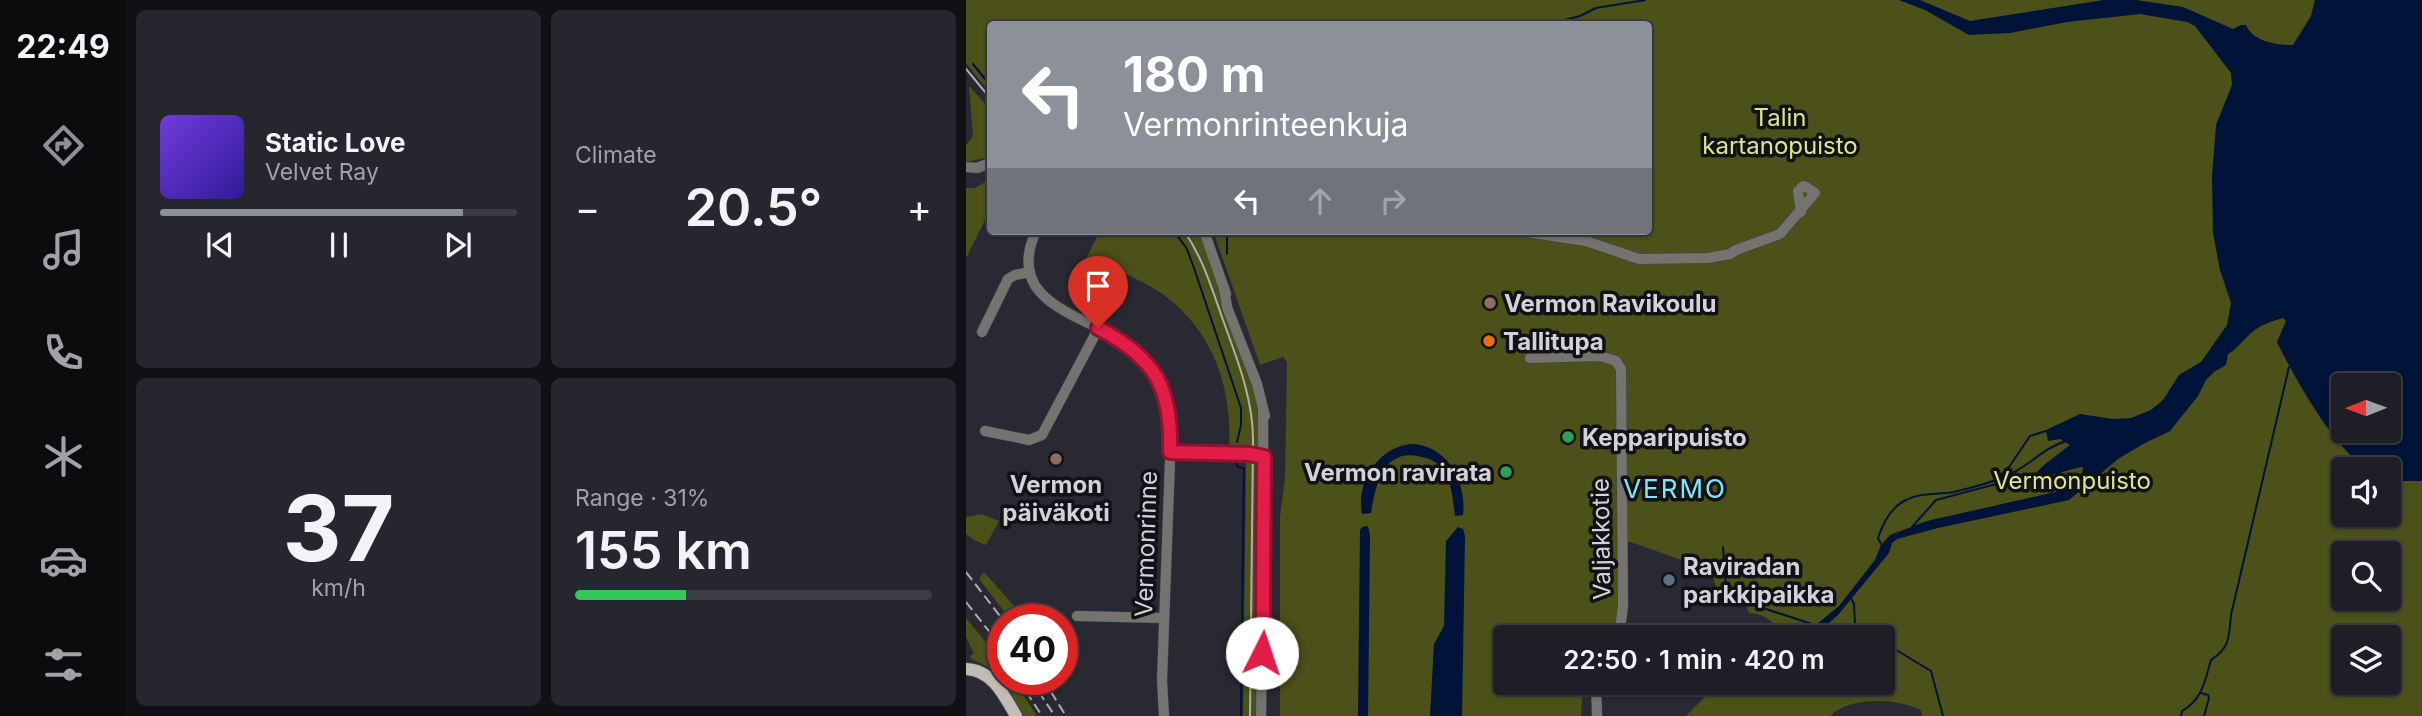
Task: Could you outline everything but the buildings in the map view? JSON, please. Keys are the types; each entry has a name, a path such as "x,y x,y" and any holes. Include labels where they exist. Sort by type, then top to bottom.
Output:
{"main road":[{"path":"966,670 977,670 994,682 1016,716"},
{"path":"966,676 982,680 1007,716"}],"street":[{"path":"967,167 977,168 987,163"},
{"path":"1546,235 1586,241 1639,259 1695,259 1730,254 1780,234 1801,212"},
{"path":"982,332 1008,279 1030,272 1029,252 1035,235"},
{"path":"1205,235 1224,288 1227,307 1257,384 1263,410 1263,609 1259,638 1262,653 1261,716"},
{"name":"Vermonrinne","path":"1030,272 1038,291 1048,301 1128,344 1156,375 1165,394 1169,412 1170,452 1162,691 1164,716"},
{"path":"985,431 1029,440 1042,435 1098,328"},
{"name":"Valjakkotie","path":"1530,358 1600,356 1616,361 1621,369 1623,606 1621,625"},
{"path":"1170,452 1249,454 1264,457"},
{"path":"1078,616 1164,618"},
{"path":"1597,716 1598,695"}],"green space":[{"path":"966,0 2330,0 2283,302 2331,404 2331,443 2401,442 2422,446 2422,716 1922,716 1921,710 1911,706 1874,701 1849,705 1830,716 1686,716 1707,695 1895,695 1895,625 1773,625 1769,619 1749,613 1749,599 1736,592 1727,598 1717,594 1712,571 1631,542 1619,542 1619,625 1493,625 1493,695 1582,695 1581,716 1280,716 1280,516 1285,479 1287,362 1283,357 1260,365 1214,235 1652,235 1652,21 987,21 987,89 966,63"},
{"path":"969,86 987,106 987,158 966,162 966,145 973,136"},
{"path":"987,181 987,216 966,258 966,188 975,188"},
{"path":"1098,235 1201,235 1253,384 1259,407 1259,449 1234,452 1229,447 1227,405 1217,366 1209,347 1185,314 1150,286 1087,257"},
{"path":"1240,457 1254,462 1259,476 1258,716 1243,716 1246,463"},
{"path":"982,514 999,521 986,545 966,534 966,517"},
{"path":"984,572 1012,604 998,604 979,579"},
{"path":"966,618 987,644 987,667 971,659 970,656 974,653 966,637"},
{"path":"1011,695 1023,695 1037,716 1023,716"}],"water":[{"path":"1899,0 1920,0 1970,21 2104,0 2136,0 2183,7 2233,29 2246,25 2249,31 2260,39 2293,45 2311,16 2315,0 2422,0 2422,481 2401,481 2401,457 2354,457 2340,443 2401,443 2401,373 2331,373 2331,432 2293,373 2277,342 2286,321 2283,318 2258,328 2228,354 2226,365 2206,380 2198,396 2170,431 2118,459 2069,500 1897,539 1892,543 1889,553 1838,615 1827,625 1816,625 1839,606 1875,560 1881,545 1890,535 1927,521 2064,490 2082,477 2083,467 2053,475 2035,474 2070,445 2060,439 2048,441 2046,430 2080,414 2113,419 2131,418 2151,410 2163,400 2179,375 2201,362 2227,325 2231,303 2220,270 2213,233 2212,176 2216,125 2232,85 2231,73 2195,26 2187,22 2140,14 2067,22 2010,33 1969,35 1925,10"},
{"path":"1410,444 1434,450 1452,467 1462,490 1463,515 1455,516 1449,482 1441,467 1429,459 1409,455 1398,457 1384,470 1371,513 1362,514 1362,490 1372,468 1388,452"},
{"path":"1368,526 1368,716 1358,716 1360,530"},
{"path":"1458,527 1463,529 1465,536 1462,716 1430,716 1434,644 1444,626 1446,541"}],"waterway":[{"path":"1561,21 1596,8 1645,0"},
{"path":"973,64 987,81"},
{"path":"1177,235 1187,249 1241,408 1237,442"},
{"path":"1227,235 1227,254"},
{"path":"2181,716 2182,711 2198,696 2211,660 2222,651 2227,641 2289,367"},
{"path":"1997,479 2009,467 2030,436 2046,431"},
{"path":"1881,544 1878,538 1885,521 1896,507 1911,497 1954,492 1994,481 2066,441"},
{"path":"1237,458 1237,466 1244,469 1241,716"},
{"path":"1912,527 1936,500 2034,474"},
{"path":"1723,547 1726,589 1746,601"},
{"path":"1851,598 1855,625"},
{"path":"1766,609 1815,625"},
{"path":"1895,649 1931,671 1943,716"},
{"path":"2201,693 2209,698 2204,716"}],"tram line":[{"path":"966,69 987,94"},
{"path":"1186,235 1211,285 1239,364 1252,424 1250,716"}],"railway":[{"path":"966,572 991,604"},
{"path":"966,602 987,629"},
{"path":"1028,695 1042,716"},
{"path":"1041,695 1055,716"},
{"path":"1053,695 1066,716"}],"place":[{"name":"Vermon Ravikoulu","path":"1490,303"},
{"name":"Tallitupa","path":"1489,341"},
{"name":"Kepparipuisto","path":"1568,437"},
{"name":"Vermon päiväkoti","path":"1056,459"},
{"name":"Vermon ravirata","path":"1506,472"},
{"name":"Raviradan parkkipaikka","path":"1669,580"}],"district":[{"name":"VERMO","path":"1675,488"}],"route":[{"path":"1098,328 1128,344 1156,375 1165,394 1169,412 1170,452 1249,454 1264,457 1265,638 1262,653"}],"park label":[{"name":"Talin kartanopuisto","path":"1780,131"},
{"name":"Vermonpuisto","path":"2072,480"}]}
